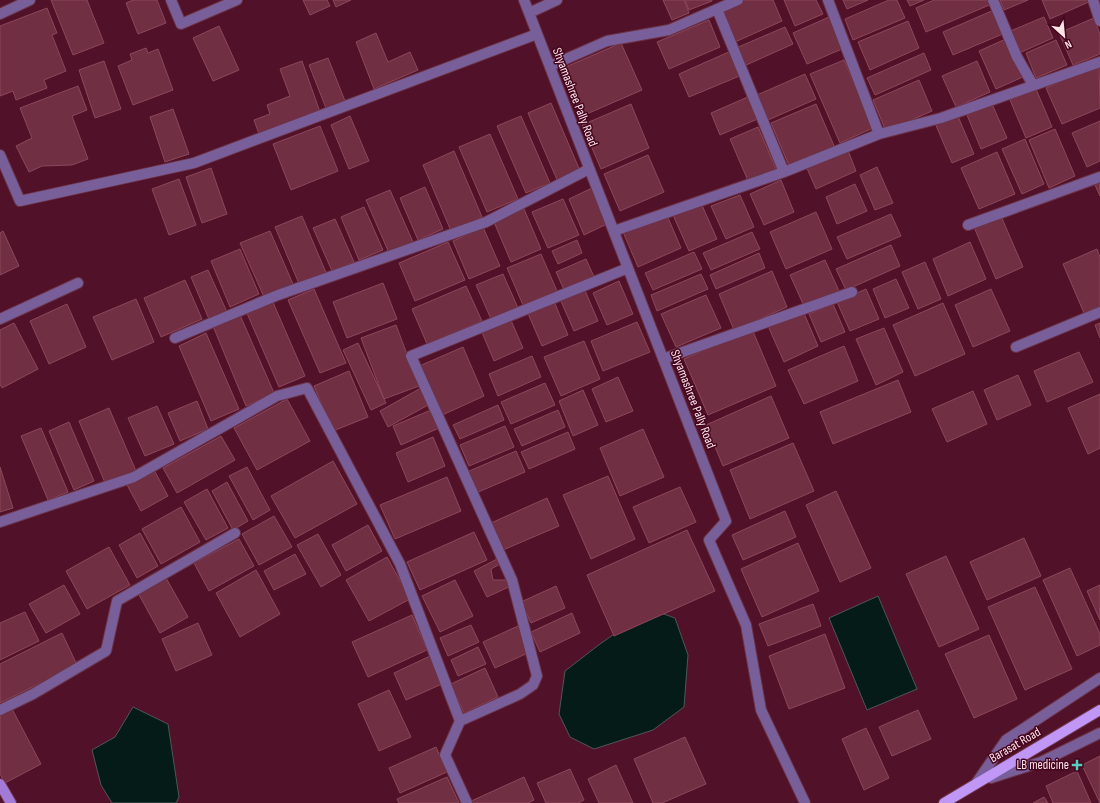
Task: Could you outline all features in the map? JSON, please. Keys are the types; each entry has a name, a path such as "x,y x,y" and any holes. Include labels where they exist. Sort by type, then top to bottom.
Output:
{"main road":[{"name":"Barasat Road","path":"944,803 1100,710"}],"street":[{"path":"0,14 30,0"},
{"path":"172,0 181,24 237,0"},
{"name":"Shyamashree Pally Road","path":"524,0 726,521 709,540 746,626 761,710 805,803"},
{"path":"529,13 557,0"},
{"path":"550,66 607,41 669,30 738,0"},
{"path":"828,0 879,134"},
{"path":"993,0 1017,56 1033,85"},
{"path":"1093,0 1100,21"},
{"path":"717,9 784,172"},
{"path":"0,155 20,201 194,163 537,34"},
{"path":"614,231 784,172 879,134 941,118 1100,62"},
{"path":"175,338 278,295 486,222 590,169"},
{"path":"968,225 1100,178"},
{"path":"467,803 445,755 460,721 520,694 533,685 537,676 512,580 411,356 628,268"},
{"path":"0,319 78,283"},
{"path":"663,359 852,292"},
{"path":"1016,347 1100,312"},
{"path":"0,522 134,477 277,396 307,388 400,564 460,721"},
{"path":"0,710 33,694 106,651 117,601 235,533"},
{"path":"977,782 1006,740 1100,678"},
{"path":"977,782 1041,762 1100,733"},
{"path":"0,784 11,803"}],"shaded area":[{"path":"878,596 917,689 867,710 829,618"},
{"path":"650,609 675,618 688,655 684,707 653,730 594,749 570,737 559,714 565,671"},
{"path":"133,707 168,724 179,797 176,803 112,803 101,785 92,750 115,737"}],"building":[{"path":"51,0 87,0 104,43 73,55"},
{"path":"133,0 157,0 166,23 138,34 126,3"},
{"path":"303,0 327,0 330,6 310,15"},
{"path":"333,0 351,0 336,7"},
{"path":"663,0 684,0 689,13 672,20"},
{"path":"685,0 712,0 712,1 689,10"},
{"path":"743,0 773,0 782,21 735,42 722,9"},
{"path":"784,0 816,0 823,14 795,26"},
{"path":"843,0 868,0 847,9"},
{"path":"889,0 897,0 905,18 853,40 845,19"},
{"path":"907,0 924,0 910,6"},
{"path":"934,0 992,0 994,3 926,32 916,8"},
{"path":"1000,0 1028,0 1004,10"},
{"path":"1042,0 1091,0 1091,1 1050,19"},
{"path":"47,8 57,33 52,35 66,71 44,80 47,88 16,100 13,91 0,96 0,26"},
{"path":"994,10 1005,33 953,55 943,32"},
{"path":"829,17 842,49 807,64 793,33"},
{"path":"1044,17 1053,38 1017,54 1008,32"},
{"path":"1094,18 1100,34 1100,54 1073,65 1059,33"},
{"path":"709,20 720,47 669,69 657,42"},
{"path":"908,21 919,48 870,70 858,42"},
{"path":"219,26 239,70 213,81 193,38"},
{"path":"785,27 793,44 744,66 736,48"},
{"path":"376,33 388,62 410,52 418,70 374,89 356,42"},
{"path":"1008,38 1025,76 996,89 979,51"},
{"path":"1056,40 1067,65 1036,78 1026,53"},
{"path":"621,43 642,90 582,116 561,69"},
{"path":"146,48 148,53 158,49 173,90 133,105 118,66 132,60 130,54"},
{"path":"731,51 742,75 689,97 679,74"},
{"path":"924,53 931,70 875,95 867,78"},
{"path":"328,58 345,101 326,108 309,65"},
{"path":"844,60 873,128 840,143 810,74"},
{"path":"104,61 121,109 95,118 79,70"},
{"path":"302,61 320,112 259,134 254,120 270,114 267,105 290,96 280,69"},
{"path":"977,61 990,92 956,107 942,76"},
{"path":"1099,64 1100,108 1062,124 1046,88"},
{"path":"805,74 816,99 768,120 757,95"},
{"path":"919,80 932,111 886,131 873,100"},
{"path":"78,86 87,110 72,116 88,159 72,165 42,166 29,172 16,146 32,138 20,108"},
{"path":"1036,89 1052,127 1026,138 1010,100"},
{"path":"750,96 760,118 720,135 711,113"},
{"path":"551,103 581,173 558,182 528,113"},
{"path":"631,104 649,148 601,169 582,125"},
{"path":"816,104 835,148 790,168 771,123"},
{"path":"992,104 1007,138 981,149 967,115"},
{"path":"173,109 189,154 165,162 150,117"},
{"path":"957,114 974,154 952,163 935,123"},
{"path":"350,116 369,161 349,169 331,125"},
{"path":"521,116 550,183 526,193 497,126"},
{"path":"1100,121 1100,161 1087,167 1072,133"},
{"path":"320,126 338,171 291,190 273,144"},
{"path":"758,127 777,171 749,183 730,139"},
{"path":"1055,129 1075,176 1049,188 1029,140"},
{"path":"490,134 518,199 487,212 459,147"},
{"path":"1025,139 1044,184 1022,194 1002,149"},
{"path":"847,148 856,171 816,189 806,166"},
{"path":"454,151 482,217 451,231 423,165"},
{"path":"997,152 1015,194 979,209 961,168"},
{"path":"648,155 664,192 620,211 604,174"},
{"path":"877,167 893,203 875,210 860,175"},
{"path":"211,168 227,214 202,223 186,177"},
{"path":"179,179 196,225 169,235 152,189"},
{"path":"781,180 794,212 764,225 750,194"},
{"path":"1100,183 1100,196 1095,185"},
{"path":"855,184 867,211 837,224 826,197"},
{"path":"425,187 443,229 418,240 400,198"},
{"path":"592,188 607,224 584,235 569,199"},
{"path":"390,190 413,242 389,253 366,200"},
{"path":"740,195 754,227 726,239 711,206"},
{"path":"563,199 579,235 548,248 532,212"},
{"path":"701,203 717,239 689,251 673,215"},
{"path":"364,207 383,250 359,260 341,217"},
{"path":"524,209 541,249 511,262 494,222"},
{"path":"816,212 832,249 786,269 770,232"},
{"path":"666,213 681,248 638,267 623,232"},
{"path":"891,214 901,236 847,259 837,237"},
{"path":"302,216 327,275 300,286 275,227"},
{"path":"1001,216 1023,267 996,279 974,227"},
{"path":"335,219 354,262 332,271 313,228"},
{"path":"483,227 500,266 469,279 453,241"},
{"path":"3,231 19,266 0,275 0,233"},
{"path":"270,231 293,284 264,297 240,243"},
{"path":"752,232 760,249 711,270 703,253"},
{"path":"577,240 582,253 558,264 552,251"},
{"path":"448,242 465,280 415,301 399,263"},
{"path":"970,242 986,279 948,296 933,259"},
{"path":"891,245 900,266 846,290 836,269"},
{"path":"240,249 259,294 230,307 211,261"},
{"path":"1097,249 1100,257 1100,306 1084,313 1063,264"},
{"path":"694,252 702,269 653,290 645,273"},
{"path":"759,253 765,268 716,289 710,275"},
{"path":"541,254 557,291 523,305 507,268"},
{"path":"586,259 595,279 565,292 556,272"},
{"path":"825,260 839,291 804,306 790,275"},
{"path":"925,262 941,299 918,309 902,272"},
{"path":"208,270 227,312 209,319 191,277"},
{"path":"772,271 787,307 734,330 719,294"},
{"path":"503,274 518,308 491,319 476,285"},
{"path":"701,274 708,289 657,311 651,295"},
{"path":"896,279 909,308 885,318 873,289"},
{"path":"185,280 202,319 161,337 144,298"},
{"path":"619,281 633,314 607,325 593,293"},
{"path":"383,283 397,319 347,338 333,302"},
{"path":"466,286 482,321 427,344 412,309"},
{"path":"584,288 598,321 574,331 560,299"},
{"path":"314,289 346,363 320,373 288,300"},
{"path":"866,289 879,319 850,331 837,302"},
{"path":"991,289 1010,331 973,347 955,305"},
{"path":"706,295 721,328 676,347 661,314"},
{"path":"136,299 154,342 112,360 93,317"},
{"path":"553,299 568,335 542,346 527,311"},
{"path":"272,300 305,376 279,387 246,311"},
{"path":"943,303 965,354 915,376 893,325"},
{"path":"67,304 86,347 49,364 30,321"},
{"path":"833,304 845,332 821,342 809,314"},
{"path":"803,311 818,346 784,362 768,326"},
{"path":"240,315 274,393 246,406 213,326"},
{"path":"510,318 523,348 494,361 481,330"},
{"path":"637,322 650,352 603,371 591,341"},
{"path":"14,323 38,369 2,388 0,384 0,330"},
{"path":"1100,323 1100,338 1095,325"},
{"path":"396,325 419,386 384,399 361,338"},
{"path":"884,328 903,372 876,385 856,339"},
{"path":"752,329 776,386 708,415 684,359"},
{"path":"206,333 239,409 211,421 179,346"},
{"path":"584,341 600,379 561,396 544,357"},
{"path":"358,343 386,403 371,410 343,350"},
{"path":"844,346 858,381 804,404 788,370"},
{"path":"463,347 484,396 438,417 417,367"},
{"path":"1079,352 1093,382 1047,402 1034,371"},
{"path":"532,356 541,377 498,396 489,374"},
{"path":"349,371 368,417 333,431 314,386"},
{"path":"1018,375 1031,405 997,420 984,390"},
{"path":"618,377 633,411 606,422 592,389"},
{"path":"898,380 911,412 833,444 820,412"},
{"path":"545,383 555,405 511,424 501,402"},
{"path":"421,388 430,404 388,427 380,411"},
{"path":"583,390 598,425 573,436 559,401"},
{"path":"973,391 987,424 947,442 932,409"},
{"path":"1100,394 1100,448 1088,454 1068,408"},
{"path":"771,396 789,438 723,466 706,425"},
{"path":"287,399 310,441 257,470 234,428"},
{"path":"197,401 208,429 180,441 168,413"},
{"path":"498,405 504,420 460,439 453,425"},
{"path":"157,406 174,444 145,456 128,418"},
{"path":"109,408 136,471 106,485 79,421"},
{"path":"431,410 439,428 401,445 393,426"},
{"path":"558,410 565,427 522,446 514,429"},
{"path":"69,422 94,481 74,490 49,431"},
{"path":"505,426 514,447 469,466 460,445"},
{"path":"41,428 68,492 48,500 21,436"},
{"path":"643,429 664,477 620,496 600,448"},
{"path":"568,432 575,449 529,469 521,452"},
{"path":"221,436 235,460 177,493 163,468"},
{"path":"433,437 445,466 408,482 396,453"},
{"path":"793,443 814,491 750,519 730,470"},
{"path":"516,451 525,472 476,493 467,472"},
{"path":"333,461 357,504 295,538 271,496"},
{"path":"0,467 13,508 0,512"},
{"path":"247,467 270,510 253,520 229,476"},
{"path":"153,468 168,496 141,511 126,483"},
{"path":"608,476 635,539 591,559 563,495"},
{"path":"447,477 461,511 395,539 380,505"},
{"path":"227,482 248,521 233,530 212,491"},
{"path":"680,487 696,522 649,543 633,507"},
{"path":"207,489 228,528 206,540 184,502"},
{"path":"836,491 871,568 840,582 806,505"},
{"path":"547,498 559,526 503,550 491,523"},
{"path":"181,507 200,542 161,564 142,529"},
{"path":"785,511 796,537 743,560 732,535"},
{"path":"274,516 292,547 259,565 242,534"},
{"path":"368,525 382,551 346,571 332,545"},
{"path":"687,530 715,591 614,636 587,575"},
{"path":"474,532 487,560 420,590 407,562"},
{"path":"140,533 158,566 137,578 119,545"},
{"path":"318,534 341,575 321,587 297,545"},
{"path":"1024,538 1041,576 987,600 970,562"},
{"path":"239,539 254,566 209,591 194,563"},
{"path":"798,543 819,591 762,617 741,569"},
{"path":"109,547 130,585 87,609 66,571"},
{"path":"295,554 306,574 274,590 264,571"},
{"path":"946,556 979,629 939,647 906,574"},
{"path":"387,557 410,599 369,621 346,580"},
{"path":"497,559 500,564 491,569 493,580 508,580 511,586 487,597 474,571"},
{"path":"1070,568 1100,634 1100,645 1077,656 1043,580"},
{"path":"256,570 280,614 240,637 216,593"},
{"path":"166,578 188,617 160,633 138,593"},
{"path":"455,580 473,616 440,632 422,596"},
{"path":"64,585 80,614 46,633 29,604"},
{"path":"1100,585 1100,620 1087,591"},
{"path":"556,586 565,608 531,623 521,602"},
{"path":"1035,587 1072,669 1025,690 988,607"},
{"path":"813,604 821,626 768,646 759,624"},
{"path":"25,612 39,641 0,660 0,623"},
{"path":"572,613 580,633 540,652 531,632"},
{"path":"412,615 427,650 368,677 352,642"},
{"path":"198,623 212,655 176,671 162,639"},
{"path":"471,625 479,642 448,656 440,638"},
{"path":"518,626 530,652 495,668 483,642"},
{"path":"62,633 77,665 0,703 0,664"},
{"path":"825,634 845,688 789,709 769,656"},
{"path":"989,635 1017,699 974,718 945,654"},
{"path":"478,647 486,664 458,676 451,660"},
{"path":"430,656 442,684 406,700 394,673"},
{"path":"485,668 498,697 464,713 451,684"},
{"path":"389,690 411,737 379,751 358,704"},
{"path":"11,707 41,764 5,783 0,774 0,713"},
{"path":"918,710 931,739 892,756 879,727"},
{"path":"866,728 889,778 864,790 842,739"},
{"path":"685,737 706,784 662,803 653,803 634,759"},
{"path":"436,747 447,772 400,793 389,768"},
{"path":"1100,756 1100,803 1082,765"},
{"path":"616,765 633,803 599,803 588,779"},
{"path":"570,769 584,800 578,803 546,803 537,783"},
{"path":"1077,771 1091,803 1053,803 1046,786"},
{"path":"447,777 459,803 399,803 397,799"},
{"path":"524,777 534,800 528,803 469,802"},
{"path":"1044,797 1048,803 1033,803"}],"place":[{"name":"LB medicine","path":"1077,765"}]}
